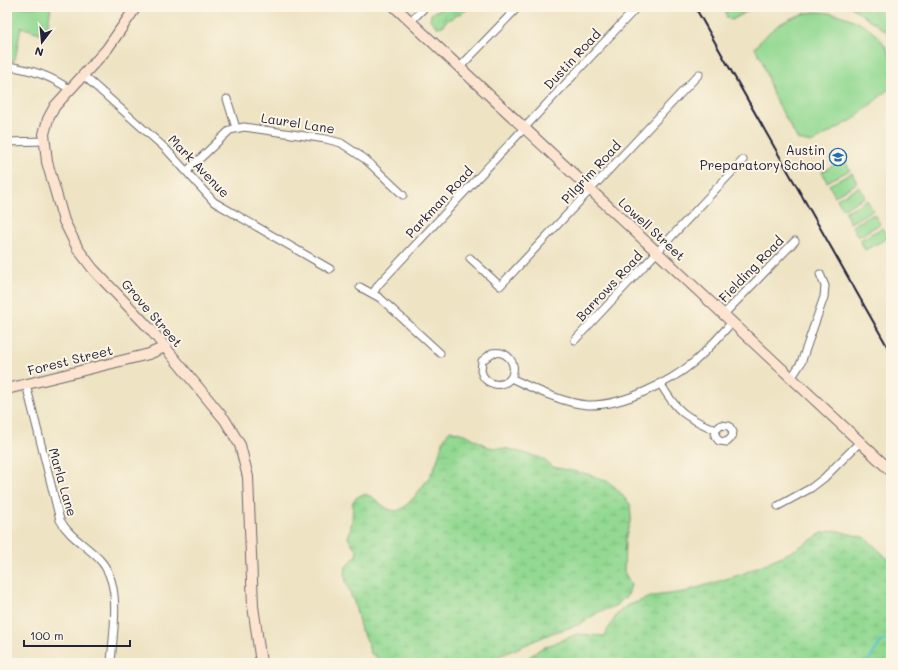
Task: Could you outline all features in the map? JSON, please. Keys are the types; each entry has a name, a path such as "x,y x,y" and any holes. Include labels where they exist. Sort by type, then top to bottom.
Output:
{"main road":[{"name":"Grove Street","path":"136,7 115,40 69,89 58,102 50,115 44,141 47,162 68,230 78,249 93,269 128,303 157,337 228,424 238,440 245,460 248,477 253,606 261,663"},
{"name":"Lowell Street","path":"395,7 891,471"},
{"path":"139,356 149,348 157,337"},
{"name":"Forest Street","path":"7,389 149,354 165,347"}],"street":[{"path":"410,22 425,7"},
{"path":"460,68 518,7"},
{"name":"Dustin Road","path":"524,128 637,7"},
{"path":"7,66 51,78 69,89"},
{"name":"Pilgrim Road","path":"470,258 500,286 699,74"},
{"name":"Mark Avenue","path":"83,75 152,136 187,170 209,198 220,206 330,269"},
{"path":"187,170 225,135 236,128 227,99"},
{"name":"Laurel Lane","path":"236,128 244,127 341,143 364,159 403,195"},
{"name":"Parkman Road","path":"373,293 379,284 524,128"},
{"path":"7,142 44,141"},
{"name":"Barrows Road","path":"575,340 742,160"},
{"name":"Fielding Road","path":"724,314 795,241"},
{"path":"792,377 801,363 824,297 825,286 820,274"},
{"path":"360,286 373,293 440,353"},
{"path":"510,378 567,400 587,405 610,404 660,383 693,363 732,322"},
{"path":"500,352 507,356 513,365 510,378 501,384 488,382 481,371 482,361 492,353 500,352"},
{"path":"660,383 674,406 680,412 693,420 716,430"},
{"name":"Marla Lane","path":"26,384 60,520 72,536 103,562 112,578 114,602 111,663"},
{"path":"778,506 824,478 860,442"}],"green space":[{"path":"7,7 51,7 46,35 21,27 15,60 7,60"},
{"path":"449,7 472,7 445,22 443,26 437,27 430,20 431,14 435,11"},
{"path":"723,7 755,7 732,20 727,18"},
{"path":"851,7 891,7 891,35"},
{"path":"813,12 837,14 860,23 870,30 879,38 886,48 891,59 892,70 891,87 854,119 811,143 798,140 773,95 762,60 755,48 767,34 780,24 796,16"},
{"path":"844,159 850,170 827,182 822,172"},
{"path":"852,173 857,183 835,196 829,185"},
{"path":"859,187 865,197 843,209 837,199"},
{"path":"867,200 873,210 850,223 845,212"},
{"path":"874,214 880,224 858,237 852,226"},
{"path":"882,228 888,238 865,250 860,240"},
{"path":"450,430 467,435 488,447 509,449 541,458 553,467 587,474 605,480 615,487 630,504 631,518 625,540 624,572 631,584 628,595 615,606 599,612 578,625 552,633 484,663 384,663 370,653 368,642 361,630 355,605 346,582 345,574 346,567 356,556 357,551 348,538 352,522 353,501 360,496 366,495 372,497 390,510 396,511 403,508 423,486 435,467 444,439"},
{"path":"834,530 866,538 891,562 891,663 521,663 540,649 577,634 604,636 618,613 627,606 653,596 684,592 742,574 793,551 822,533"}],"waterway":[{"path":"867,663 881,642 891,637"}],"railway":[{"path":"695,7 891,353"}],"place":[{"name":"Austin Preparatory School","path":"838,157"}]}
